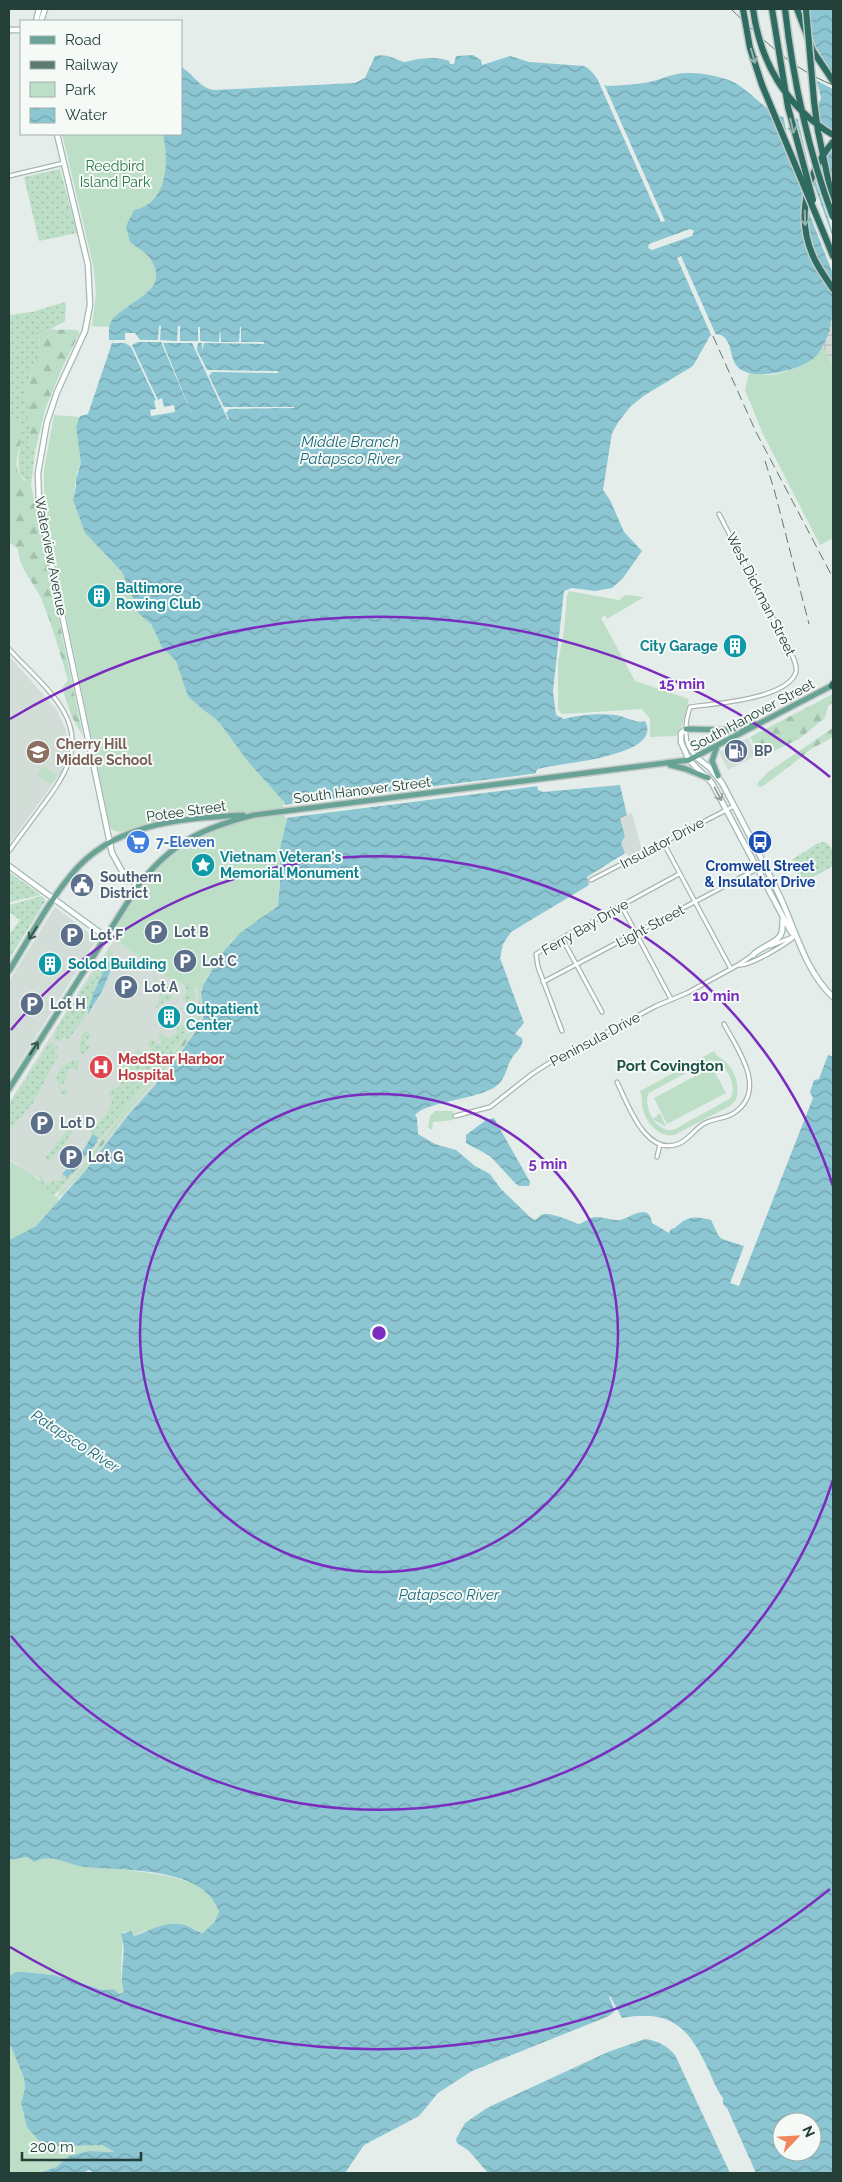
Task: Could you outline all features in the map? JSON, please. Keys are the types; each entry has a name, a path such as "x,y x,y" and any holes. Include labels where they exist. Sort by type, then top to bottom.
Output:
{"highway":[{"path":"743,9 750,48 762,85 833,256"},
{"path":"753,9 761,46 781,87 808,117 833,135"},
{"path":"772,9 781,73 791,122 824,234"},
{"path":"785,9 802,114 818,173 833,217"},
{"path":"797,9 813,51 833,81"},
{"path":"806,9 814,101 824,163 833,203"},
{"path":"833,142 814,171 808,190 805,211 806,231 811,250 819,268 833,289"}],"main road":[{"name":"Waterview Avenue","path":"58,135 88,265 90,305 85,332 60,386 47,422 40,460 39,505 109,842 119,867 128,879 138,886"},
{"name":"South Hanover Street","path":"9,1089 138,886 159,861 187,839 222,823 254,815 689,760 833,685"},
{"path":"765,721 731,730 686,729 682,734 681,742 689,760 708,778 783,918 795,936"},
{"path":"718,746 712,761 718,776 782,901 795,936 818,980 833,997"},
{"path":"696,757 718,776"},
{"path":"664,764 686,769 708,778"},
{"name":"Potee Street","path":"9,971 54,899 77,868 109,842 132,831 160,824 211,817 254,815"},
{"path":"9,866 106,937"},
{"path":"753,955 780,937 783,918"}],"street":[{"path":"9,176 64,163"},
{"name":"West Dickman Street","path":"686,729 690,707 754,698 774,690 794,676 796,670 795,660 719,514"},
{"path":"9,649 56,700 65,713 70,729 72,747 69,766 60,782 9,852"},
{"path":"686,729 688,746 696,757"},
{"name":"Insulator Drive","path":"591,880 734,806"},
{"path":"663,842 731,969"},
{"name":"Light Street","path":"543,982 757,869"},
{"name":"Ferry Bay Drive","path":"562,1031 543,982 536,954 679,874"},
{"path":"621,906 671,999"},
{"name":"Peninsula Drive","path":"455,1116 490,1107 541,1068 671,999 688,993 753,955 784,939 795,936"},
{"name":"Peninsula Drive","path":"738,965 743,966 755,960 795,936"},
{"path":"562,938 602,1012"},
{"path":"617,1082 638,1125 651,1139 669,1146 681,1142 705,1123 732,1114 747,1098 750,1083 748,1070 724,1024"},
{"path":"657,1157 660,1144"}],"shaded area":[{"path":"833,316 833,366 822,345 831,328 830,320"},
{"name":"Cherry Hill Middle School","path":"9,656 57,710 66,730 68,747 63,770 9,844"},
{"path":"748,738 755,751 753,757 728,770 719,752"},
{"path":"632,813 642,851 631,857 625,853 621,843 625,836 620,817"},
{"path":"55,907 97,939 9,1080 9,981"},
{"name":"MedStar Harbor Hospital","path":"115,939 172,981 202,988 204,1015 201,1024 187,1046 167,1072 129,1114 85,1171 63,1195 9,1159 9,1103 87,978"}],"green space":[{"name":"Reedbird Island Park","path":"62,135 163,135 166,160 165,181 154,199 141,209 130,242 148,256 155,268 156,279 152,287 116,318 110,327 92,326 96,294 94,269"},
{"path":"60,169 77,233 39,241 24,177"},
{"path":"65,302 65,321 45,332 41,332 37,337 40,340 27,389 30,446 35,451 31,485 20,475 18,467 19,427 16,420 9,414 9,315 32,312"},
{"path":"51,329 76,330 79,331 79,334 46,407 35,451 30,446 27,389 40,340 36,334 37,332 45,332"},
{"path":"822,345 833,366 833,538 820,545 763,434 745,390 749,373 779,374 808,361 819,351"},
{"path":"9,414 17,421 21,429 17,466 20,476 31,485 83,736 72,717 62,688 68,680 45,608 24,569 18,549 9,542"},
{"path":"54,415 80,417 76,427 81,463 77,472 73,500 85,533 122,572 136,608 151,624 162,647 176,661 189,696 218,721 249,763 285,803 287,819 279,853 281,871 278,906 231,941 206,978 202,988 172,981 115,939 115,930 130,905 166,861 194,840 231,824 229,813 161,819 121,832 114,831 110,827 44,508 44,470"},
{"path":"569,591 619,600 625,595 644,597 607,619 605,615 601,618 635,681 689,699 683,723 676,736 650,737 650,719 642,709 562,714 558,709 558,662"},
{"path":"833,694 833,702 828,706 825,718 799,739 761,757 750,737"},
{"path":"833,728 833,737 813,748 766,784 761,787 757,786 759,781 768,772"},
{"path":"44,766 57,776 50,784 37,774"},
{"path":"824,842 832,849 833,866 808,880 801,880 791,862 818,843"},
{"path":"9,872 41,895 10,902"},
{"path":"42,896 45,902 9,959 9,935 20,920 9,912 9,905"},
{"path":"238,933 202,984 200,994 202,1015 185,1045 127,1113 84,1170 35,1223 63,1189 67,1187 118,1119 155,1077 192,1029 200,1012 197,984"},
{"path":"185,943 190,990 195,1011 194,1017 181,1037 165,1052 169,1057 98,1141 90,1131 107,1114 113,1098 109,1095 113,1087 117,1089 125,1076 119,1071 138,1049 145,1055 151,1049 147,1044 152,1039 157,1044 162,1045 163,1043 158,1038 160,1032 168,1039 175,1035 178,1027 186,1024 188,1010 183,998 187,992 183,983"},
{"path":"110,948 113,957 111,956 87,1014 68,1040 64,1037 59,1042 53,1038 59,1024"},
{"path":"153,978 168,987 172,996 179,1001 171,999 168,1002 166,1000 156,1009 159,1001 159,991"},
{"path":"190,980 194,984 197,1017 169,1057 165,1052 185,1032 195,1012 190,991"},
{"path":"86,1030 91,1036 85,1042 90,1048 83,1055 80,1051 81,1037"},
{"path":"50,1042 58,1047 55,1052 59,1054 33,1103 9,1131 9,1105"},
{"path":"714,1051 732,1070 738,1090 736,1100 730,1106 674,1135 659,1132 647,1120 643,1110 640,1091","holes":["710,1060 721,1065 729,1074 732,1086 731,1098 675,1129 668,1130 662,1128 653,1119 647,1103 649,1093"]},
{"path":"74,1060 79,1061 77,1070 69,1068 64,1085 62,1083 59,1085 62,1091 65,1088 68,1090 67,1094 63,1095 57,1083 58,1074 63,1066"},
{"path":"712,1067 726,1093 667,1124 654,1098"},
{"path":"435,1111 453,1111 453,1120 433,1122 432,1130 428,1127 430,1116"},
{"path":"660,1113 666,1127 653,1119"},
{"path":"74,1118 77,1119 69,1137 49,1161 45,1158 73,1123"},
{"path":"93,1146 79,1167 41,1211 39,1174 52,1167 55,1169 51,1168 40,1174 46,1184 64,1180 60,1176 66,1175 75,1169"},
{"path":"9,1160 33,1175 59,1200 36,1226 9,1240"},
{"path":"27,1857 34,1862 53,1858 78,1866 141,1872 186,1881 204,1890 215,1901 218,1917 203,1933 186,1925 144,1931 134,1936 131,1931 123,1932 121,1973 124,1992 119,1994 114,1989 103,1990 54,1975 16,1972 9,1976 9,1860"},
{"path":"9,2042 24,2078 25,2087 21,2103 27,2127 49,2145 102,2145 114,2152 88,2151 69,2156 56,2167 39,2173 9,2173"}],"water":[{"name":"Patapsco River","path":"803,9 833,9 833,316 830,330 820,352 812,360 790,370 764,374 753,374 743,371 734,362 727,340 717,334 710,336 693,366 645,395 631,406 612,433 603,490 610,500 624,532 642,551 623,578 612,588 595,591 572,588 564,591 553,691 556,715 564,719 575,716 603,714 619,716 641,722 645,721 647,733 639,743 625,750 585,761 538,769 536,771 538,790 543,792 620,785 627,815 620,818 625,836 621,843 625,853 587,877 589,885 511,932 503,944 500,958 524,1023 515,1034 522,1038 522,1044 499,1084 487,1091 430,1107 415,1115 417,1118 418,1134 435,1144 456,1150 475,1166 490,1174 501,1189 535,1220 541,1215 549,1214 578,1224 594,1217 620,1220 639,1212 644,1212 650,1217 652,1223 669,1233 671,1229 685,1220 701,1218 711,1220 722,1239 744,1246 730,1283 739,1286 813,1098 810,1092 814,1080 819,1079 828,1055 833,1057 833,2173 756,2173 727,2108 723,2104 723,2098 700,2053 684,2031 665,2019 652,2016 622,2018 610,1996 615,2011 609,2016 472,2071 438,2093 419,2116 364,2145 345,2173 94,2173 89,2170 83,2173 39,2173 56,2167 69,2156 88,2151 114,2152 102,2145 56,2146 42,2144 27,2127 21,2103 25,2088 24,2078 9,2042 9,1976 16,1972 54,1975 103,1990 114,1989 119,1994 124,1992 122,1978 124,1948 121,1934 131,1931 134,1936 159,1926 171,1924 185,1925 203,1933 215,1921 219,1912 211,1897 198,1886 161,1874 85,1867 47,1858 34,1862 27,1857 9,1860 9,1240 36,1226 85,1171 129,1114 167,1072 201,1024 204,1015 201,994 203,985 223,952 240,933 278,906 281,871 279,853 287,819 285,803 249,763 218,721 188,696 176,661 162,647 151,624 139,614 122,572 85,533 73,500 76,479 81,463 76,427 80,416 88,414 113,340 109,340 110,324 119,313 153,286 156,278 155,268 148,256 130,242 126,226 134,210 145,206 154,199 160,190 164,180 166,157 163,135 182,135 182,68 204,86 214,90 355,83 365,78 375,56 379,55 404,62 439,58 454,64 456,56 473,55 481,60 482,65 510,56 529,62 584,66 600,82 607,86 644,83 684,73 716,76 740,86 767,108 786,118 796,119 807,115 817,106 821,98 807,40"},
{"path":"112,955 115,960 102,991 88,1014 94,993"},
{"path":"494,1118 530,1182 529,1186 519,1186 490,1156 466,1143 466,1135 486,1120"},
{"path":"93,1134 97,1137 97,1143 84,1157 76,1170 67,1177 62,1174 81,1154"},
{"path":"645,2039 661,2044 675,2055 730,2173 488,2173 469,2151 457,2143 456,2139 465,2123 487,2108 608,2052"}],"pier":[{"path":"801,9 813,42 833,74 833,89 815,80 804,40"},
{"path":"592,67 603,82 665,221 661,222"},
{"path":"775,109 788,140 783,114 795,116 810,171 797,116 809,111 810,114 833,131 833,145 826,154 833,188 833,233 814,177 812,179 833,238 833,274 807,208 807,230 802,213 803,197"},
{"path":"690,229 694,231 692,236 652,250 648,248 649,244"},
{"path":"807,230 816,257 833,286 833,294 820,274"},
{"path":"681,256 716,335 712,337 677,258"},
{"path":"159,326 161,326 160,340 177,341 178,326 180,326 180,341 198,341 198,327 200,327 200,341 219,342 220,327 221,342 239,342 241,327 241,342 264,342 264,344 204,343 202,351 202,343 198,343 197,350 207,370 278,371 278,373 212,372 209,376 224,407 294,408 229,409 226,413 228,420 192,343 163,343 193,417 161,342 138,342 132,345 158,400 162,398 164,407 174,405 175,412 151,416 150,410 156,409 154,401 156,400 131,347 125,343 112,343 113,340 125,340 125,333 135,333 140,340 158,340"},
{"path":"539,773 539,786 285,818 283,805"}],"tram line":[{"path":"731,9 766,42 791,62 804,71 833,85"}],"railway":[{"path":"713,336 756,432 833,578"},
{"path":"765,461 809,624"}],"place":[{"name":"Baltimore Rowing Club","path":"99,596"},
{"name":"City Garage","path":"735,646"},
{"name":"BP","path":"736,751"},
{"name":"Cherry Hill Middle School","path":"38,752"},
{"name":"7-Eleven","path":"138,842"},
{"name":"Cromwell Street & Insulator Drive","path":"760,842"},
{"name":"Vietnam Veteran's Memorial Monument","path":"203,865"},
{"name":"Southern District","path":"82,885"},
{"name":"Lot B","path":"156,932"},
{"name":"Lot F","path":"72,935"},
{"name":"Lot C","path":"185,961"},
{"name":"Solod Building","path":"50,964"},
{"name":"Lot A","path":"126,987"},
{"name":"Lot H","path":"32,1004"},
{"name":"Outpatient Center","path":"169,1017"},
{"name":"MedStar Harbor Hospital","path":"101,1067"},
{"name":"Lot D","path":"42,1123"},
{"name":"Lot G","path":"71,1157"}],"district":[{"name":"Port Covington","path":"670,1066"}],"water label":[{"name":"Middle Branch Patapsco River","path":"350,450"}]}
